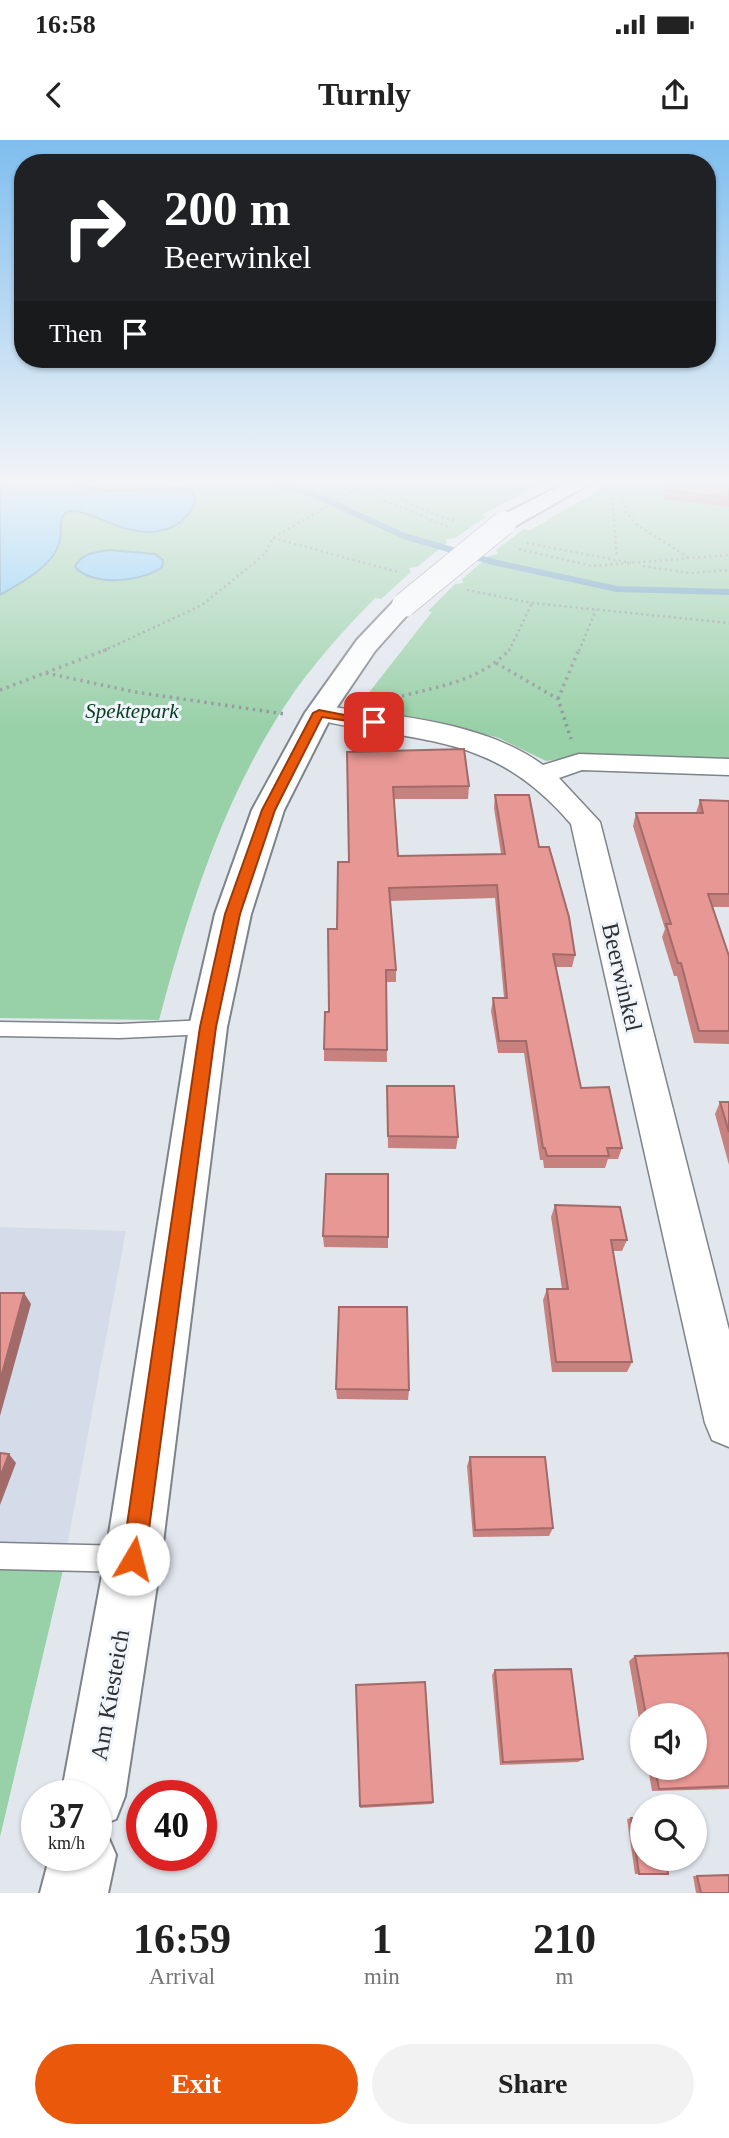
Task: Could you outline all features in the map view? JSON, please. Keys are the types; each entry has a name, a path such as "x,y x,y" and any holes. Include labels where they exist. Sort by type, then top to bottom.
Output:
{"street":[{"name":"Am Kiesteich","path":"96,1780 133,1559 208,1027 233,914 264,823 317,716 366,646 404,605 452,566"},
{"name":"Beerwinkel","path":"317,716 448,734 499,750 542,775 568,799 585,822 729,1423"},
{"path":"542,775 579,762 729,767"},
{"path":"74,1893 79,1871"}],"lane":[{"path":"0,1029 120,1031 208,1027"},
{"path":"0,1556 133,1559"}],"path":[{"path":"0,690 136,638 202,605 251,566"},
{"path":"376,566 406,574"},
{"path":"646,566 690,573 729,570"},
{"path":"463,589 532,603 729,623"},
{"path":"394,698 461,679 496,663 511,648 532,603"},
{"path":"572,742 558,699 596,610"},
{"path":"496,663 558,699"},
{"path":"45,673 82,684 153,697 317,716"}],"shaded area":[{"path":"0,1227 126,1231 67,1546 0,1544"}],"green space":[{"name":"Spektepark","path":"86,566 104,578 139,578 126,566 418,566 409,568 411,572 381,599 375,598 317,662 263,741 226,817 195,897 159,1020 0,1018 0,595 42,567"},
{"path":"477,566 729,566 729,761 588,755 546,761 499,738 434,721 393,714 369,705 367,695 432,612 428,611 455,584 463,583 462,579"},
{"path":"0,1569 63,1570 0,1837"}],"water":[{"path":"0,566 44,566 34,574 0,595"},
{"path":"162,566 143,576 118,580 93,578 75,567"}],"building":[{"path":"464,749 469,786 393,787 398,856 505,854 495,795 529,795 539,847 549,847 569,917 575,955 553,954 581,1088 609,1087 622,1148 607,1148 609,1156 547,1156 543,1148 526,1041 499,1041 493,998 507,998 497,885 389,888 396,970 386,970 387,1050 324,1049 325,1012 329,1012 328,929 337,929 338,862 349,862 347,752"},
{"path":"700,800 729,801 729,894 708,894 729,956 729,1031 699,1031 681,963 678,963 666,924 671,924 636,813 703,813"},
{"path":"387,1086 454,1086 458,1137 388,1136"},
{"path":"720,1102 729,1102 729,1132"},
{"path":"326,1174 388,1174 388,1237 323,1236"},
{"path":"555,1205 620,1207 627,1240 611,1240 632,1362 556,1362 547,1289 568,1289"},
{"path":"0,1293 24,1293 0,1381"},
{"path":"339,1307 407,1307 409,1390 336,1389"},
{"path":"0,1453 9,1454 0,1477"},
{"path":"470,1457 545,1457 553,1528 475,1530"},
{"path":"728,1653 729,1786 659,1789 657,1780 707,1780 707,1703 644,1703 635,1656"},
{"path":"571,1669 583,1759 503,1762 495,1670"},
{"path":"425,1682 433,1802 360,1806 356,1685"},
{"path":"639,1871 668,1871 668,1874 639,1874"},
{"path":"729,1875 729,1893 701,1893 697,1876"}],"waterway":[{"path":"510,566 617,589 729,592"}],"route":[{"path":"133,1559 208,1027 233,914 268,810 319,713 374,722"}]}
